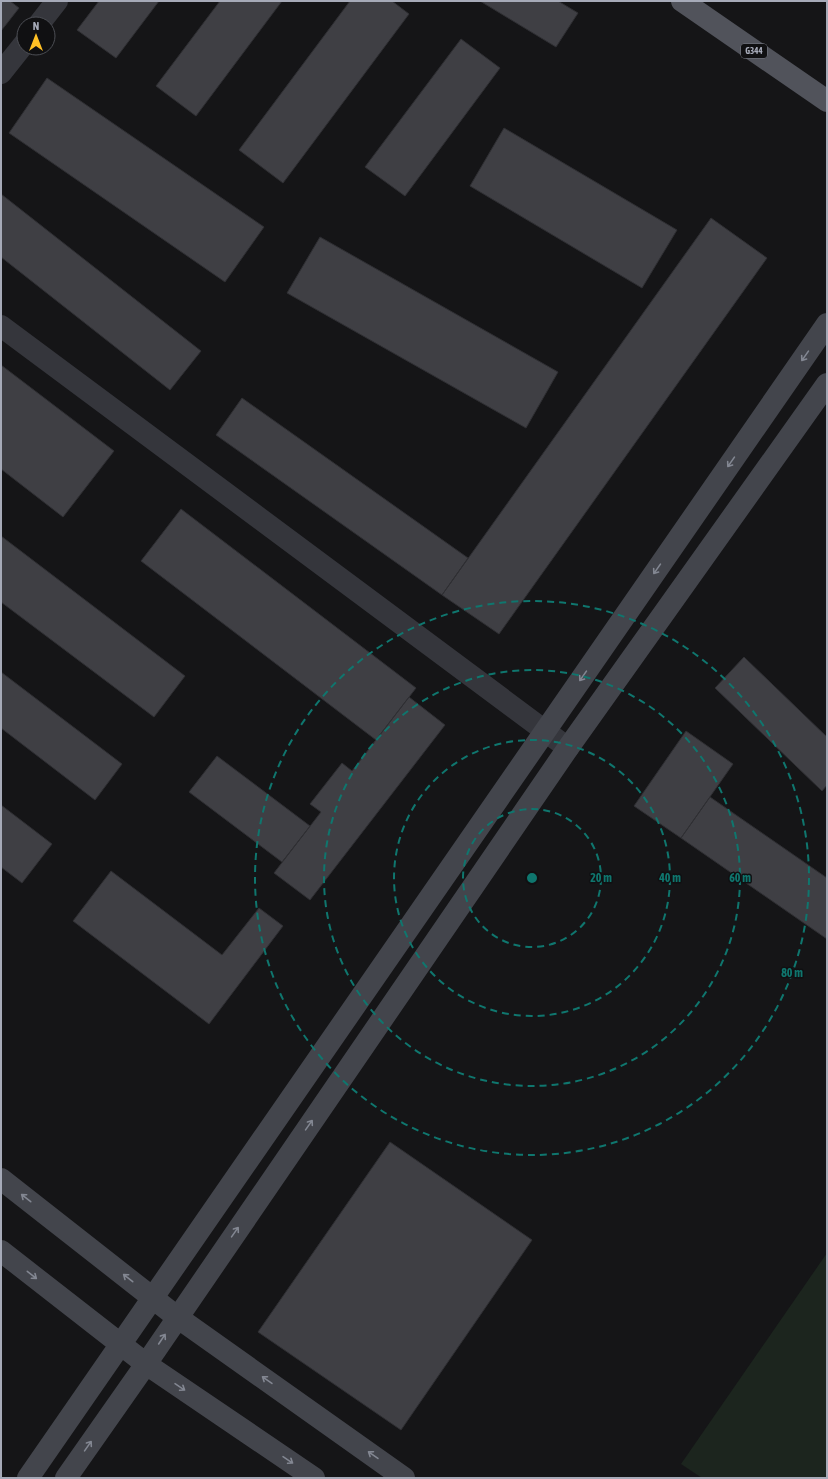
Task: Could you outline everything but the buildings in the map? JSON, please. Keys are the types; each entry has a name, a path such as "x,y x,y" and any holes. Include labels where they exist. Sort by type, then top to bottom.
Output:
{"main road":[{"name":"G344","path":"682,1 827,101"},
{"path":"28,1478 827,324"},
{"path":"66,1478 146,1364 568,748 827,384"},
{"path":"1,1179 177,1317 404,1478"},
{"path":"1,1251 146,1364 314,1478"}],"street":[{"path":"45,16 57,1"},
{"path":"1,73 16,54"},
{"path":"1,326 568,748"}],"shaded area":[{"path":"827,1253 827,1478 702,1478 681,1464"}]}
